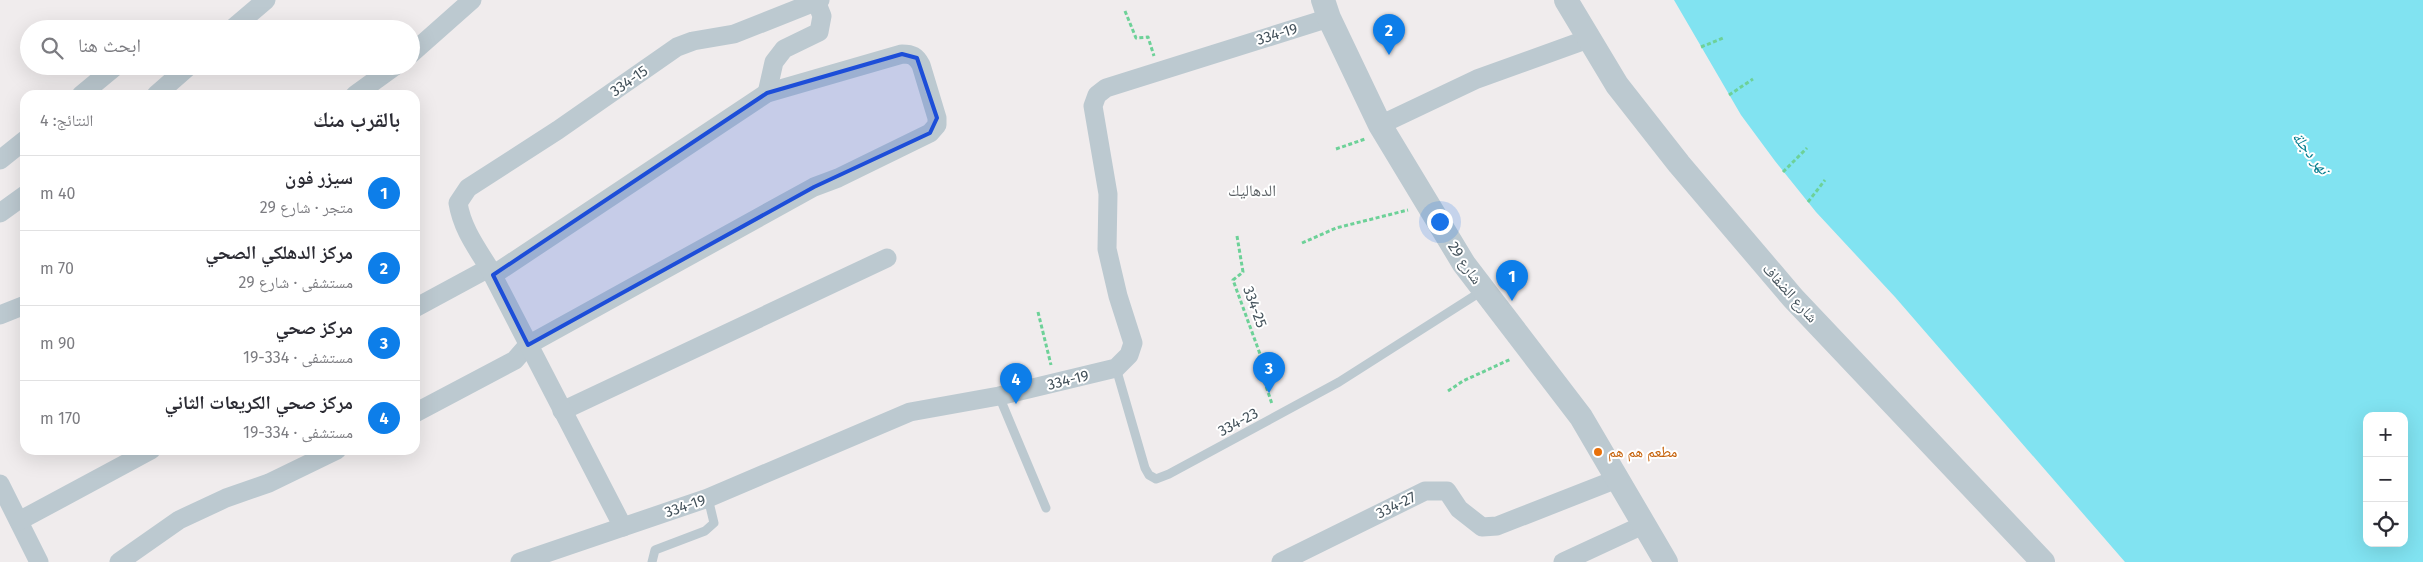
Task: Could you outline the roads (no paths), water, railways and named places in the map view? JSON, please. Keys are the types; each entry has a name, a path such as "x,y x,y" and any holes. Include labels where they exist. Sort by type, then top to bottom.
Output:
{"street":[{"path":"243,20 266,0"},
{"path":"420,46 472,0"},
{"name":"شارع الضفاف","path":"1566,0 1617,86 1646,125 1793,298 2043,562"},
{"path":"766,93 774,62 784,49 819,32 822,16 818,1"},
{"name":"334-15","path":"491,271 460,217 458,203 468,188 558,130 677,47 693,41 734,34 818,1"},
{"name":"334-19","path":"520,562 708,498 910,412 999,396 1116,368 1129,355 1133,343 1118,296 1107,249 1108,194 1093,106 1097,95 1106,88 1326,9"},
{"name":"شارع 29","path":"1326,9 1382,128 1464,264 1581,418 1666,562"},
{"path":"1382,128 1476,79 1588,39"},
{"path":"420,306 491,271 766,93 902,54 911,54 917,58 921,65 934,104 937,125 930,133 838,178 814,187 528,345 515,360 420,410"},
{"path":"87,90 105,75"},
{"path":"162,90 179,75"},
{"path":"362,90 383,75"},
{"path":"0,160 20,144"},
{"path":"0,213 20,199"},
{"path":"562,412 887,258"},
{"path":"491,271 562,412 623,527"},
{"path":"0,315 20,306"},
{"path":"10,514 140,455"},
{"path":"119,562 179,520 226,498 269,482 326,455"},
{"name":"334-27","path":"1281,562 1425,491 1447,491 1459,509 1482,528 1497,526 1617,479"},
{"path":"0,484 10,514 39,562"},
{"path":"1563,562 1643,525"}],"lane":[{"name":"334-23","path":"1116,368 1145,468 1149,475 1156,479 1169,474 1340,382 1484,290"},
{"path":"999,396 1046,508"},
{"path":"652,562 655,550 704,530 714,523 708,498"}],"water":[{"name":"نهر دجلة","path":"1674,0 2423,0 2423,562 2125,562 1895,297 1816,212 1741,115"}],"place":[{"name":"مركز الدهلكي الصحي","path":"1389,55"},
{"name":"سيزر فون","path":"1512,301"},
{"name":"مركز صحي","path":"1269,393"},
{"name":"مركز صحي الكريعات الثاني","path":"1016,404"},
{"name":"مطعم هم هم","path":"1598,452"}],"district":[{"name":"الدهاليك","path":"1252,190"}]}
